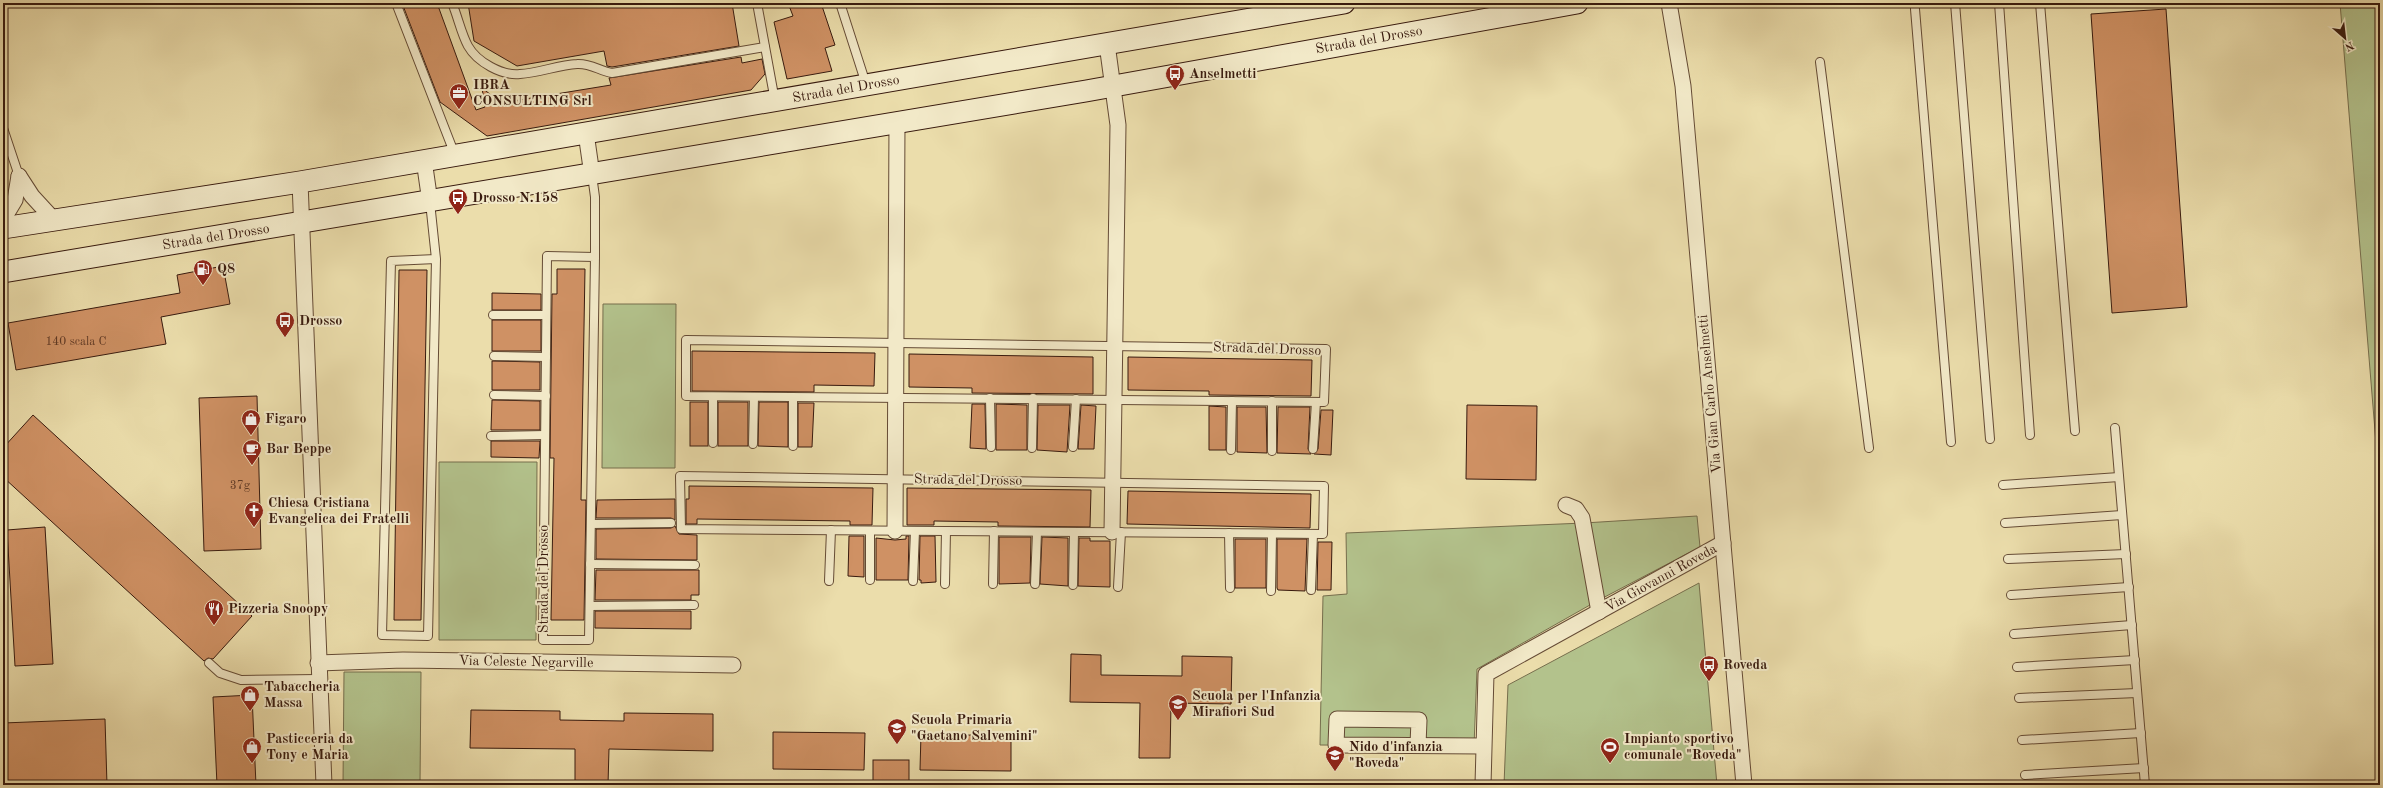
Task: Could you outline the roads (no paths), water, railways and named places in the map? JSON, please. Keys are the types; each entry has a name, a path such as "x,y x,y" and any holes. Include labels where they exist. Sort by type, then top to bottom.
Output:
{"street":[{"name":"Strada del Drosso","path":"3,228 300,182 775,102 1107,44 1284,8 1344,3"},
{"name":"Strada del Drosso","path":"3,272 302,224 897,123 1577,3"},
{"name":"Via Gian Carlo Anselmetti","path":"1669,3 1684,86 1744,785"},
{"path":"1107,44 1118,125 1114,482 1117,532"},
{"name":"Strada del Drosso","path":"894,531 897,123"},
{"name":"Strada del Drosso","path":"586,133 592,175"},
{"path":"424,160 430,202"},
{"path":"3,220 15,200 19,176"},
{"path":"19,176 32,196 55,221"},
{"path":"300,182 324,785"},
{"name":"Via Giovanni Roveda","path":"1566,505 1576,509 1582,518 1599,612"},
{"name":"Via Giovanni Roveda","path":"1483,785 1486,674 1723,543"},
{"name":"Via Celeste Negarville","path":"318,663 403,660 733,665"},
{"path":"1418,745 1418,720 1337,719 1336,745 1483,746"}],"lane":[{"path":"396,3 455,155"},
{"path":"452,3 468,47 480,59 504,73 519,74 578,64 591,65 600,71 612,73 764,47"},
{"path":"757,3 775,102"},
{"path":"840,3 867,86"},
{"path":"1955,3 1990,438"},
{"path":"1999,3 2030,435"},
{"path":"2040,3 2075,431"},
{"path":"1915,9 1951,442"},
{"path":"1820,62 1868,448"},
{"path":"3,128 19,176"},
{"name":"Strada del Drosso","path":"592,175 595,197 595,257 589,640 543,640 547,256 595,257"},
{"path":"430,202 436,259 428,636 382,635 391,261 436,259"},
{"path":"493,315 546,315"},
{"name":"Strada del Drosso","path":"686,340 895,342 1326,349 1324,402 895,396 686,396 686,340"},
{"path":"494,356 546,356"},
{"path":"494,396 546,396"},
{"path":"713,397 714,443"},
{"path":"753,444 754,397"},
{"path":"793,397 793,446"},
{"path":"990,398 990,447"},
{"path":"1032,448 1033,398"},
{"path":"1073,447 1076,399"},
{"path":"1232,401 1232,450"},
{"path":"1272,401 1272,451"},
{"path":"1313,449 1316,402"},
{"path":"2115,428 2145,785"},
{"path":"491,436 545,435"},
{"name":"Strada del Drosso","path":"680,476 894,479 1324,486 1323,534 681,529 680,476"},
{"path":"2003,485 2119,478"},
{"path":"2005,523 2122,515"},
{"path":"591,524 671,523"},
{"path":"829,582 831,530"},
{"path":"870,531 870,580"},
{"path":"913,581 915,531"},
{"path":"945,584 946,531"},
{"path":"993,584 994,531"},
{"path":"1035,584 1036,532"},
{"path":"1073,585 1074,532"},
{"path":"1117,532 1118,587"},
{"path":"1229,533 1230,588"},
{"path":"1271,591 1272,534"},
{"path":"1311,590 1313,534"},
{"path":"2008,559 2126,554"},
{"path":"590,564 695,565"},
{"path":"2011,594 2128,587"},
{"path":"590,606 694,605"},
{"path":"2014,634 2132,625"},
{"path":"2017,668 2134,660"},
{"path":"209,663 229,678 242,680 319,679"},
{"path":"2019,698 2137,693"},
{"path":"2022,740 2141,733"},
{"path":"2025,775 2144,768"}],"place":[{"name":"Anselmetti","path":"1175,91"},
{"name":"IBRA CONSULTING Srl","path":"459,110"},
{"name":"Drosso N.158","path":"458,215"},
{"name":"Q8","path":"203,286"},
{"name":"Drosso","path":"285,338"},
{"name":"Figaro","path":"251,436"},
{"name":"Bar Beppe","path":"252,466"},
{"name":"Chiesa Cristiana Evangelica dei Fratelli","path":"254,528"},
{"name":"Pizzeria Snoopy","path":"214,626"},
{"name":"Roveda","path":"1709,682"},
{"name":"Tabaccheria Massa","path":"250,712"},
{"name":"Scuola per l'Infanzia Mirafiori Sud","path":"1178,721"},
{"name":"Scuola Primaria \"Gaetano Salvemini\"","path":"897,745"},
{"name":"Pasticceria da Tony e Maria","path":"252,764"},
{"name":"Impianto sportivo comunale \"Roveda\"","path":"1610,764"},
{"name":"Nido d'infanzia \"Roveda\"","path":"1335,772"}]}
